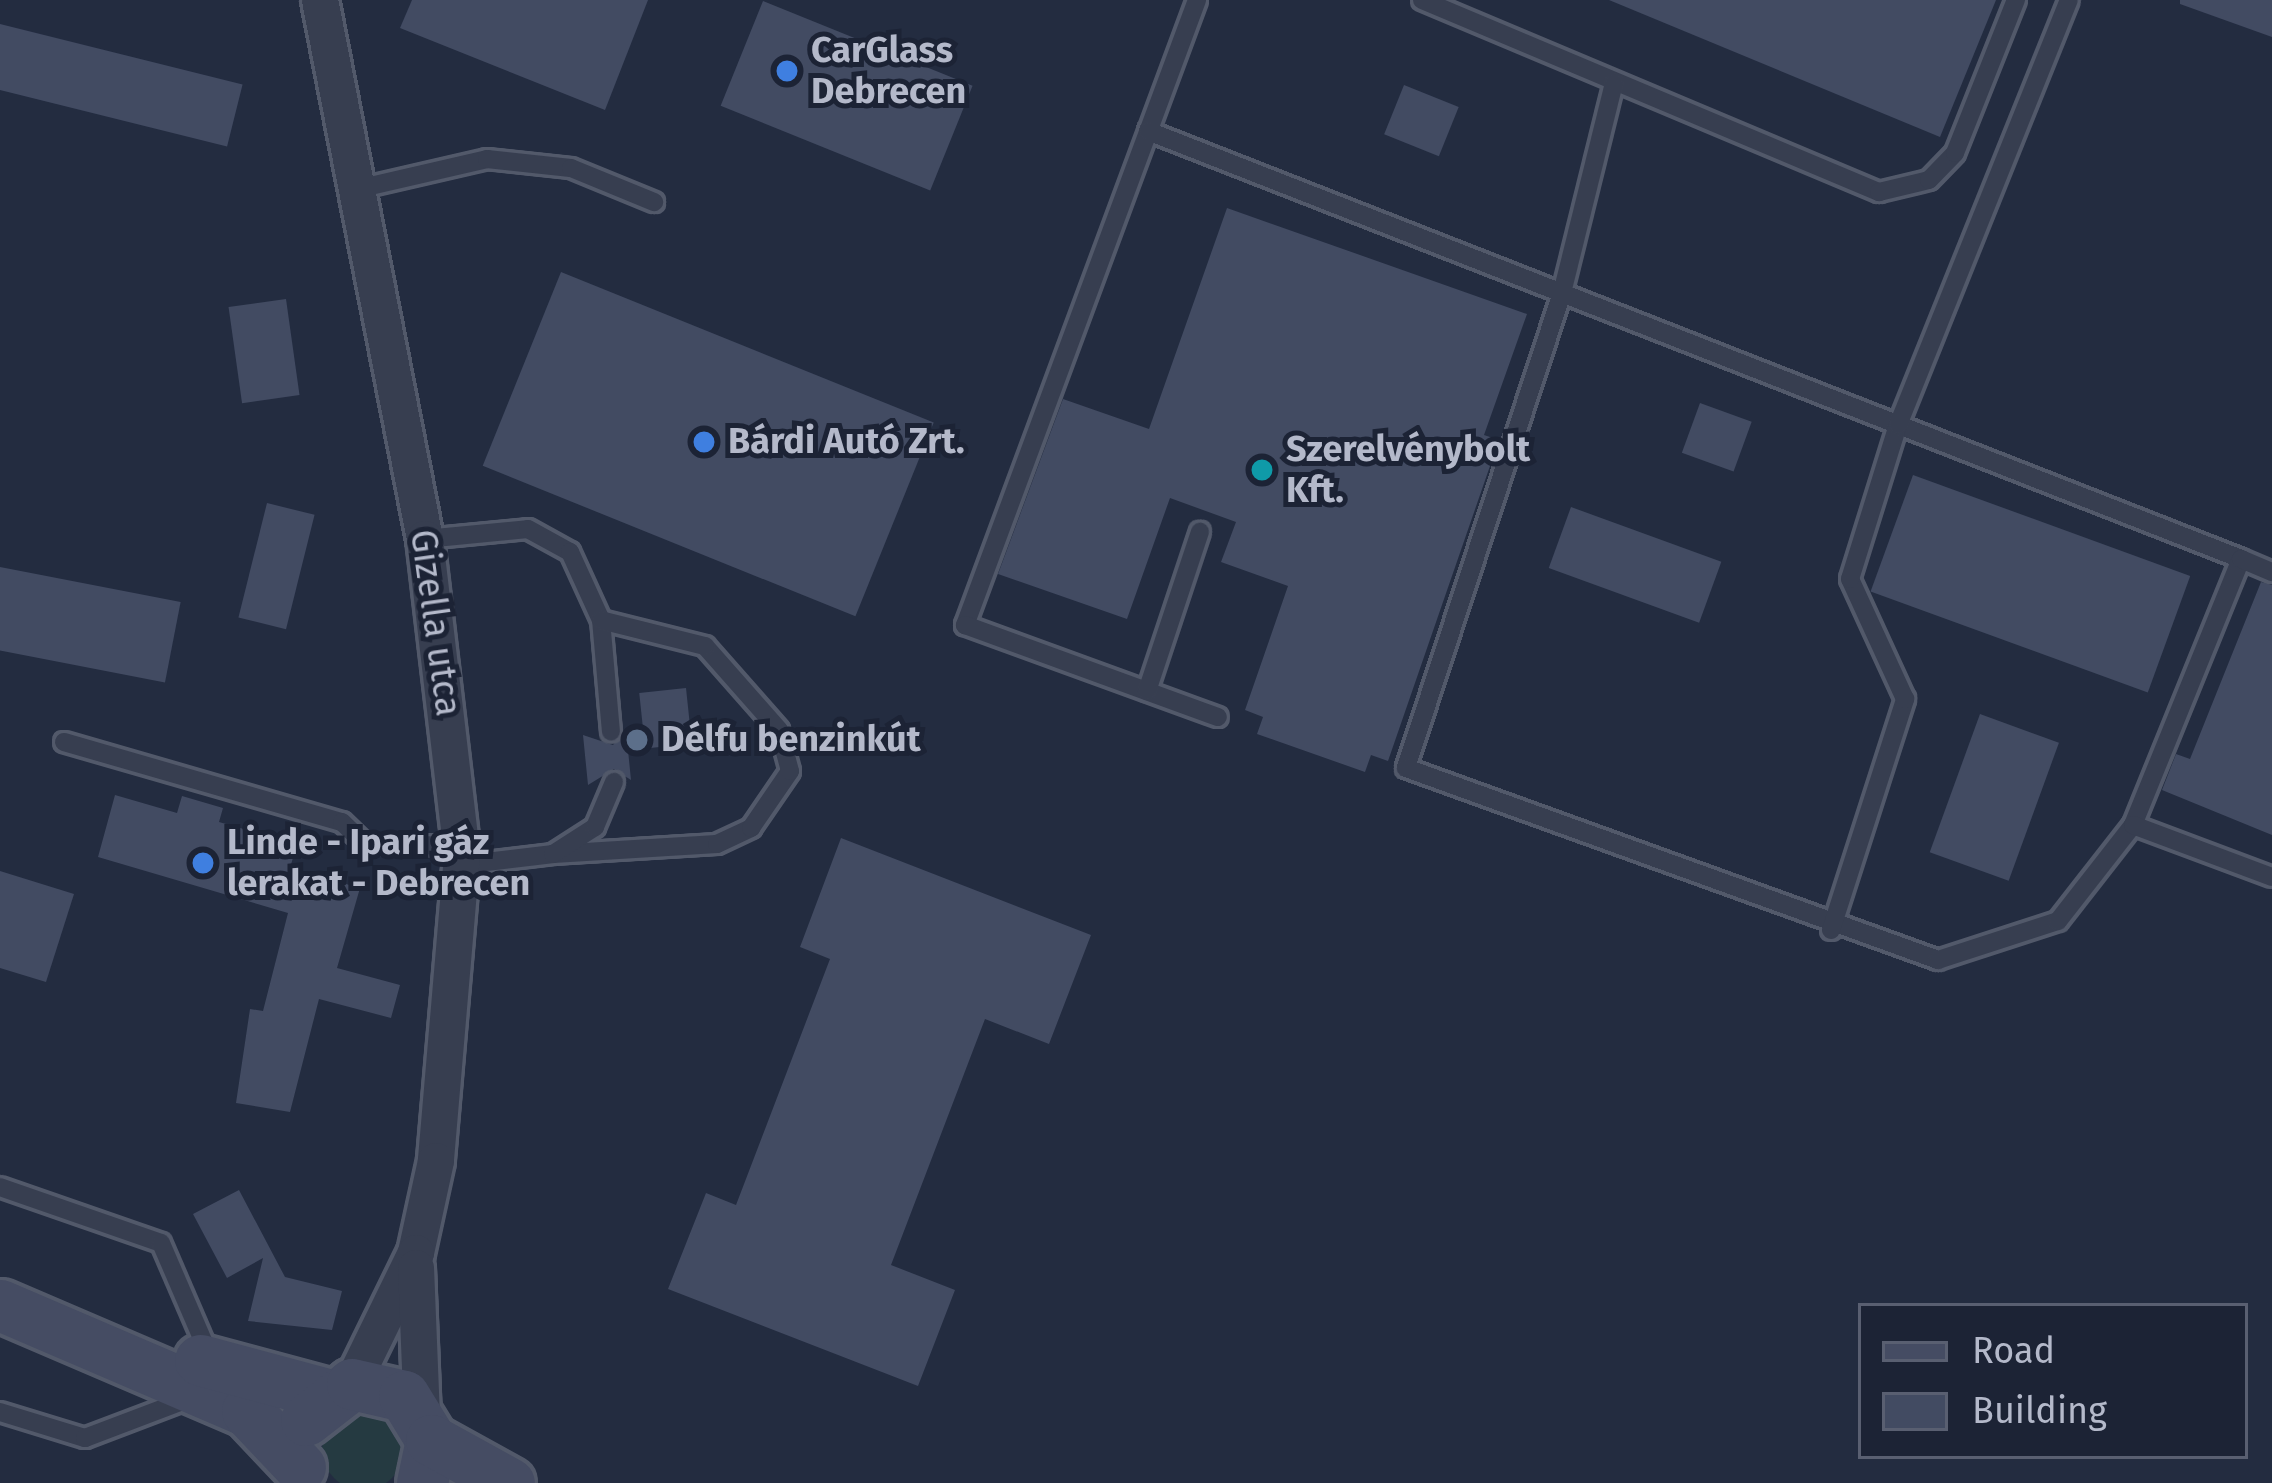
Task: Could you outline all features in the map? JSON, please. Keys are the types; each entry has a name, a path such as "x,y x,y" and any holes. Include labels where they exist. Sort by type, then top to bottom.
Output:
{"street":[{"name":"Gizella utca","path":"320,0 424,539 461,856 447,1066 416,1252 425,1446"},
{"name":"Gizella utca","path":"339,1389 416,1252"},
{"path":"0,1302 207,1378 339,1389 380,1384 425,1446 509,1483"},
{"path":"207,1378 269,1428 304,1475"},
{"path":"304,1475 298,1440 339,1389"}],"lane":[{"path":"1197,0 965,625 1219,717"},
{"path":"1423,0 1879,192 1929,180 1955,153 2016,0"},
{"path":"1831,929 1905,699 1850,579 1898,425 2069,0"},
{"path":"1614,82 1562,293 1406,768 1831,929 1938,961 2058,922 2133,825 2241,559"},
{"path":"1148,131 2272,572"},
{"path":"353,190 487,159 571,168 655,202"},
{"path":"424,539 528,529 554,539 584,573 601,620 611,732"},
{"path":"1147,691 1200,532"},
{"path":"64,742 342,822 365,844 461,856 553,854 717,844 751,828 790,770 778,730 705,646 601,620"},
{"path":"553,854 595,827 614,782"},
{"path":"2133,825 2272,877"},
{"path":"0,1187 161,1243 207,1378 85,1438 0,1412"}],"shaded area":[{"path":"347,1411 379,1411 401,1433 401,1465 383,1484 343,1484 325,1465 325,1433"}],"building":[{"path":"412,0 648,0 605,110 400,28"},
{"path":"1609,0 1996,0 1940,137"},
{"path":"2180,0 2272,0 2272,37 2180,4"},
{"path":"763,1 973,86 930,190 721,106"},
{"path":"0,24 243,84 227,147 0,90"},
{"path":"1404,85 1459,107 1439,156 1384,134"},
{"name":"Szerelvénybolt Kft.","path":"1227,208 1527,314 1484,435 1499,440 1388,761 1371,755 1365,772 1257,734 1263,717 1245,710 1288,586 1221,562 1236,522 1170,498 1127,619 998,574 1063,399 1149,429"},
{"name":"Bárdi Autó Zrt.","path":"561,272 934,423 855,616 483,466"},
{"path":"286,299 299,395 242,403 229,307"},
{"path":"1700,403 1752,422 1734,472 1682,453"},
{"path":"1913,475 2190,576 2148,692 1871,592"},
{"path":"267,503 315,515 286,629 238,617"},
{"path":"1571,507 1721,562 1699,623 1549,568"},
{"path":"0,567 181,602 165,683 0,651"},
{"path":"2261,582 2272,585 2272,835 2162,790 2176,754 2190,759"},
{"path":"686,688 692,744 645,749 639,693"},
{"path":"1980,714 2059,743 2009,881 1930,852"},
{"path":"626,730 631,780 614,769 588,785 583,735 613,745"},
{"path":"115,795 177,813 182,796 223,808 219,822 297,844 290,868 360,888 337,968 400,985 391,1018 319,999 290,1112 236,1103 250,1009 263,1011 288,913 98,857"},
{"path":"841,838 1091,935 1049,1044 985,1019 891,1265 955,1290 918,1386 668,1289 706,1193 736,1205 830,959 800,947"},
{"path":"0,871 74,894 46,982 0,968"},
{"path":"239,1190 285,1277 342,1291 332,1330 248,1321 263,1258 227,1278 193,1214"}],"place":[{"name":"CarGlass Debrecen","path":"787,71"},
{"name":"Bárdi Autó Zrt.","path":"704,442"},
{"name":"Szerelvénybolt Kft.","path":"1262,470"},
{"name":"Délfu benzinkút","path":"637,740"},
{"name":"Linde - Ipari gáz lerakat - Debrecen","path":"203,863"}]}
